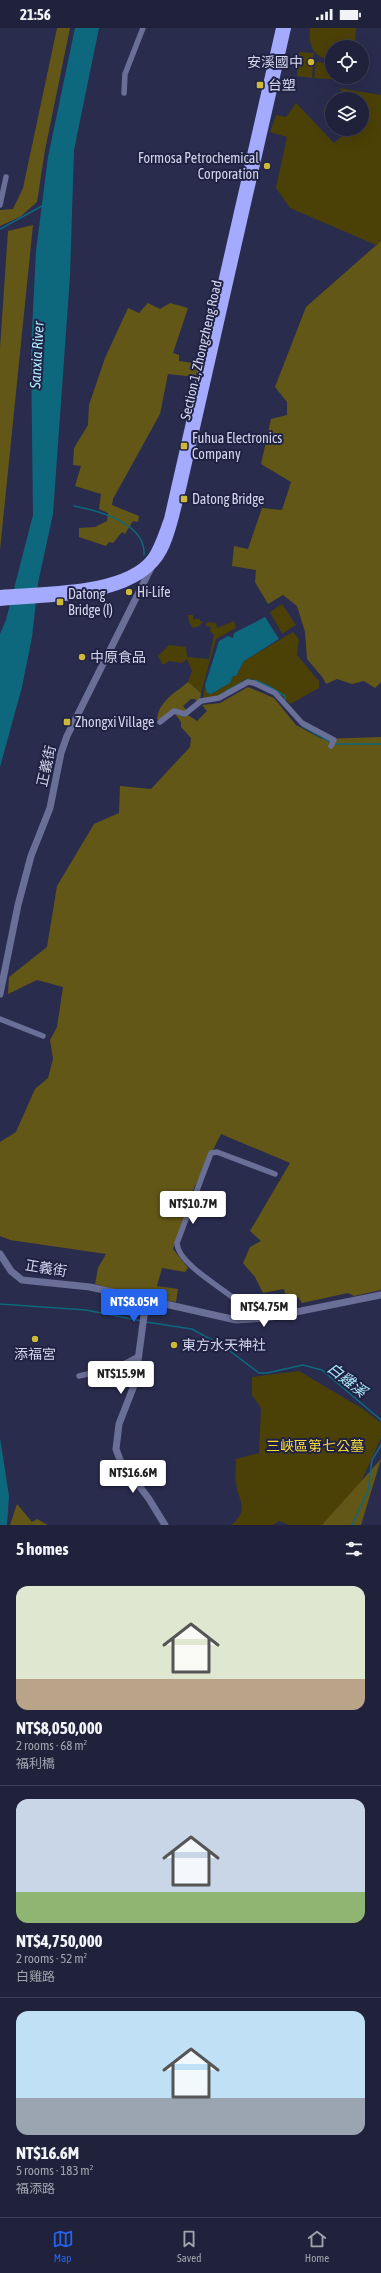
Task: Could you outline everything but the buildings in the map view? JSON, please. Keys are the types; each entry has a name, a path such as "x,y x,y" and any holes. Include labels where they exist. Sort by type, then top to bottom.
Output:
{"main road":[{"name":"Section 1, Zhongzheng Road","path":"152,561 168,519 280,28"},
{"name":"Section 1, Zhongzheng Road","path":"50,593 113,582 152,561 162,552 170,536 288,28"},
{"path":"0,594 50,593"},
{"path":"0,602 50,593"}],"street":[{"path":"124,93 123,83 125,74 143,28"},
{"path":"0,205 6,178"},
{"name":"正義街","path":"0,994 18,905 31,856 50,808 61,753 67,736 152,561"},
{"path":"160,722 174,711 185,714 201,701 219,698 248,682 254,683 275,693 302,723 334,740 332,744"},
{"path":"0,1019 43,1036"},
{"path":"245,1320 242,1305 197,1271 180,1253 177,1243 211,1153 217,1152 275,1174"},
{"name":"正義街","path":"0,1254 11,1272 22,1280 90,1287 146,1301 180,1306 228,1319 245,1320 381,1295"},
{"path":"146,1301 135,1383 119,1424 117,1455 166,1525"},
{"path":"79,1376 118,1367 139,1356"}],"green space":[{"path":"310,28 356,28 355,40 325,40 325,59 320,57 313,50"},
{"path":"299,52 314,53 312,78 297,76"},
{"path":"316,62 325,63 325,79 314,78"},
{"path":"339,88 363,92 343,92"},
{"path":"369,93 381,95 381,241 376,245 290,208 276,188 287,137 270,132 276,115 286,117 296,103 325,134 325,136 327,136 334,143 342,136 369,136"},
{"path":"282,604 296,625 282,634 270,612"},
{"path":"188,615 193,615 193,619 200,619 200,621 203,622 199,626 193,628 189,622"},
{"path":"234,621 236,628 216,639 201,693 188,682 192,671 187,659 182,663 169,661 163,665 158,656 169,645 186,647 187,657 209,659 214,635 210,631 211,627 206,626 207,622 216,623 217,628"},
{"path":"293,632 299,639 297,655 319,681 319,688 290,704 274,689 256,680 246,679 218,696 203,698 205,685 207,693 211,694 230,683 233,675 236,676 244,661"},
{"name":"三峽區第七公墓","path":"299,1371 363,1409 381,1423 381,1438 361,1482 324,1525 289,1525 279,1521 273,1525 231,1525 237,1519 242,1509 236,1482 236,1459 259,1453 261,1408 252,1395 252,1377"}],"shaded area":[{"path":"57,28 70,28 45,150 37,202 20,217 0,226 0,210 13,209 23,188"},
{"path":"33,225 0,550 0,348 8,231"},
{"path":"381,241 381,682 375,688 364,681 352,684 337,679 326,684 323,678 307,659 305,632 297,606 283,595 268,604 255,582 256,570 232,566 234,546 248,549 262,508 282,510 291,482 261,464 271,419 287,415 287,402 275,387 306,307"},
{"path":"148,303 160,309 170,303 188,308 173,353 179,355 179,361 199,364 195,377 168,374 160,414 113,499 112,505 139,516 138,522 133,521 125,534 122,532 113,543 109,542 106,546 79,537 79,528 95,527 107,521 108,513 99,509 101,494 75,486 81,466 73,465 74,448 88,425 89,405 105,358 128,308 139,313"},
{"path":"188,682 201,693 200,700 197,702 195,699 191,699 183,706 187,711 185,713 174,710 160,721 157,719 158,713 164,702"},
{"path":"248,687 274,698 296,725 322,739 381,737 381,1290 354,1296 348,1293 302,1303 298,1297 286,1298 284,1289 263,1293 255,1277 243,1263 250,1247 261,1241 250,1231 290,1163 221,1134 183,1210 186,1212 173,1249 188,1268 185,1272 162,1268 157,1286 178,1289 176,1302 147,1298 95,1284 98,1268 106,1254 10,1240 0,1236 0,1142 16,1132 35,1089 48,1078 53,1059 50,1040 57,1027 63,987 37,980 8,994 9,977 47,947 57,886 94,824 119,813 120,786 151,789 190,747 191,738 181,727 181,722 175,714 185,717 188,715 197,721 207,711 202,705 220,703"},
{"path":"381,1459 361,1525 322,1525"},
{"path":"17,1504 32,1522 37,1519 48,1525 10,1525"}],"water":[{"name":"Sanxia River","path":"75,28 99,28 74,150 70,276 53,514 38,583 32,637 22,687 0,767 0,634 6,620 33,515 31,349 36,251 48,157"},
{"path":"265,617 279,639 244,661 236,676 233,676 230,683 211,694 207,693 205,685 219,641 228,636 233,638 234,633"},
{"path":"0,1438 9,1496 7,1525 0,1525"}],"waterway":[{"path":"0,229 42,206"},
{"path":"74,506 96,511 119,520 137,535 143,544 144,555"},
{"path":"226,691 249,679"},
{"path":"255,680 285,696 285,700"},
{"path":"302,726 334,744 381,744"},
{"name":"白雞溪","path":"0,1304 86,1310 142,1321"},
{"name":"白雞溪","path":"146,1322 192,1329 226,1348 259,1373 267,1373 303,1365 322,1370 381,1420"},
{"name":"白雞溪","path":"352,1525 368,1491 372,1460 381,1445"}],"place":[{"name":"安溪國中","path":"311,62"},
{"name":"台塑","path":"260,85"},
{"name":"Formosa Petrochemical Corporation","path":"267,166"},
{"name":"Fuhua Electronics Company","path":"184,446"},
{"name":"Datong Bridge","path":"184,499"},
{"name":"Hi-Life","path":"129,592"},
{"name":"Datong Bridge (I)","path":"60,602"},
{"name":"中原食品","path":"82,657"},
{"name":"Zhongxi Village","path":"67,722"},
{"name":"添福宮","path":"35,1339"},
{"name":"東方水天神社","path":"174,1345"}]}
